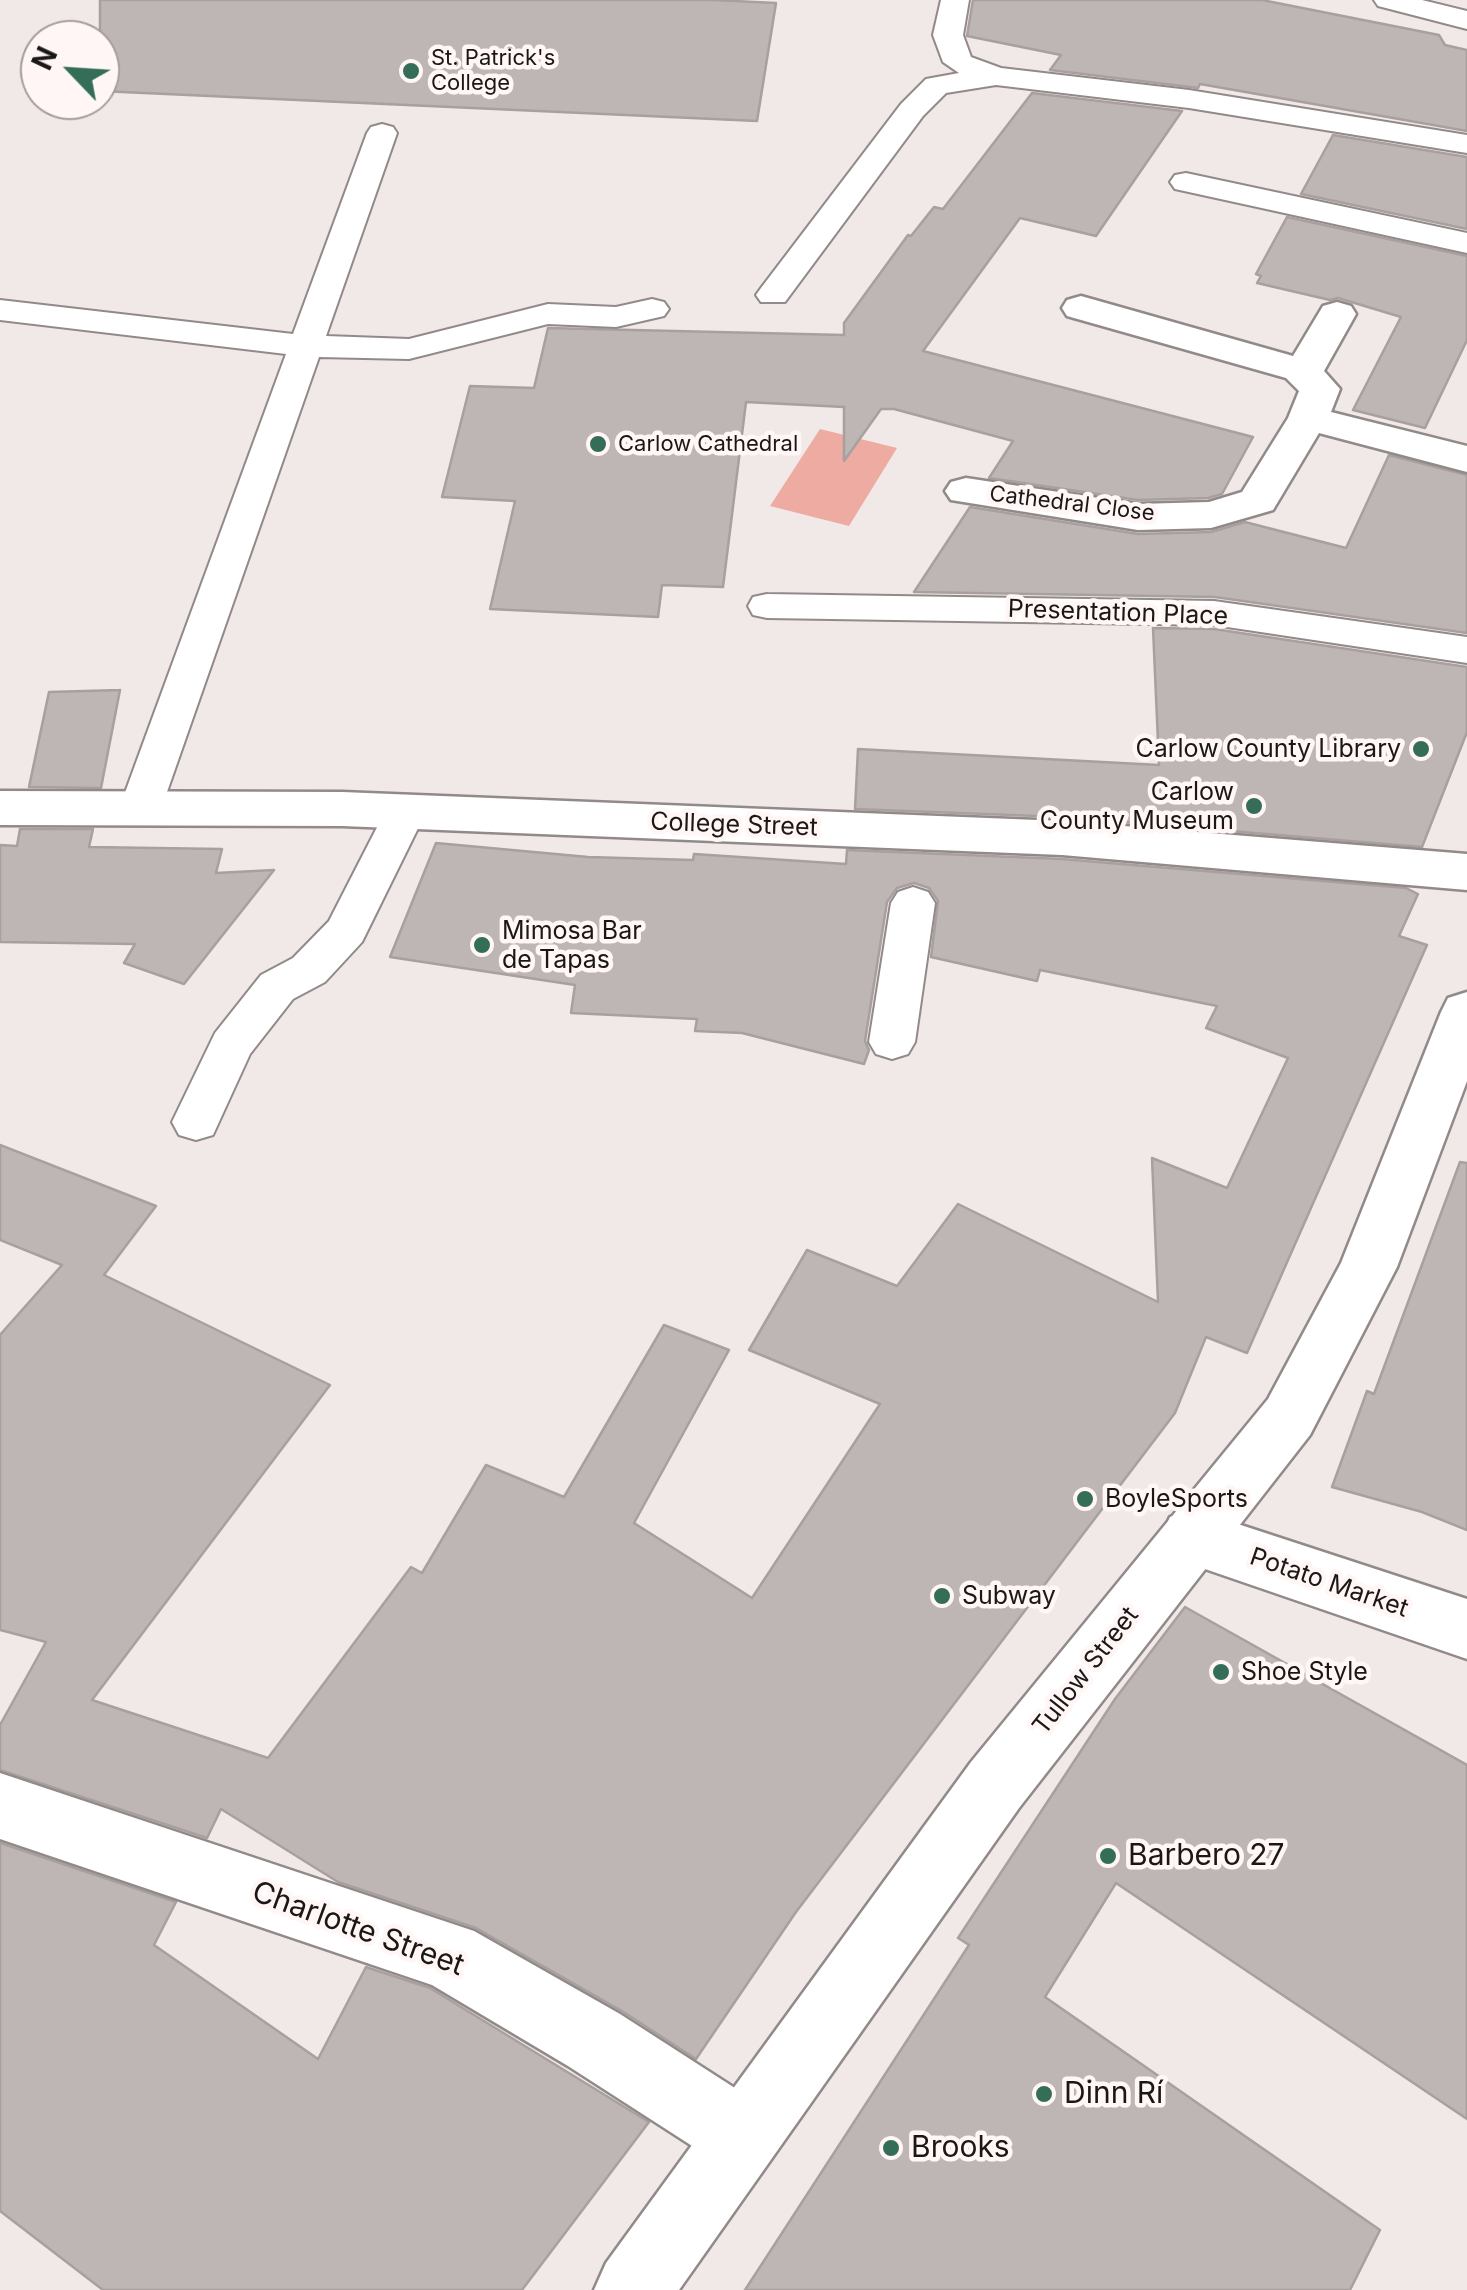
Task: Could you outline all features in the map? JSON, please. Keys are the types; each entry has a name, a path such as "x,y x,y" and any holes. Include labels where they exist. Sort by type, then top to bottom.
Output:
{"street":[{"path":"1081,308 1260,357 1302,373 1320,388 1308,418 1467,458"},
{"path":"1302,373 1337,314"},
{"name":"Cathedral Close","path":"966,491 1138,517 1210,515 1258,501 1308,418"},
{"name":"College Street","path":"0,808 404,812 918,840 1062,838 1467,872"},
{"name":"Tullow Street","path":"633,2290 995,1785 1289,1417 1368,1267 1467,1012"},
{"name":"Potato Market","path":"1192,1537 1467,1629"},
{"name":"Charlotte Street","path":"0,1806 449,1956 594,2040 743,2136"}],"lane":[{"path":"955,0 948,34 958,62 996,76"},
{"path":"1388,0 1467,20"},
{"path":"773,295 912,110 937,85 964,78 996,76 1189,99 1467,144"},
{"path":"140,809 382,132"},
{"path":"1186,182 1467,243"},
{"path":"0,310 305,346 408,349 548,314 616,317 652,309"},
{"name":"Presentation Place","path":"767,606 1214,613 1467,650"},
{"path":"196,1122 231,1045 277,987 309,970 346,931 404,812"},
{"path":"892,1042 913,903"}],"shaded area":[{"path":"820,429 897,448 849,526 770,506"}],"building":[{"name":"St. Patrick's College","path":"100,0 776,3 757,121 120,92 120,20 100,20"},
{"path":"973,0 1262,0 1439,35 1445,45 1467,50 1467,131 1200,84 1198,88 1050,70 1061,55 967,36"},
{"path":"1032,93 1182,111 1096,236 1020,218 923,351 1253,437 1222,494 1138,500 989,478 1013,441 894,409 881,409 844,461 844,407 746,402 723,587 662,585 658,617 490,609 515,501 442,497 470,386 534,388 548,328 844,335 844,323 908,235 934,207 943,209"},
{"path":"1333,135 1467,157 1467,229 1301,194"},
{"path":"1287,217 1467,256 1467,340 1425,428 1353,410 1401,317 1338,298 1330,300 1257,283 1261,276 1256,274"},
{"path":"1389,455 1467,475 1467,633 1215,597 914,592 970,507 1138,534 1211,532 1245,522 1346,548"},
{"path":"1153,628 1214,629 1467,667 1467,732 1422,847 1062,817 855,809 858,749 1159,765"},
{"path":"120,690 101,788 29,787 49,692"},
{"path":"20,829 93,829 89,847 222,849 216,873 274,870 184,984 124,963 135,944 0,942 0,845 17,846"},
{"path":"436,843 588,857 693,860 694,854 846,864 847,850 1062,859 1406,888 1418,894 1399,936 1427,945 1247,1353 1206,1337 1175,1413 796,1912 696,2059 622,2011 476,1928 338,1882 221,1809 207,1838 0,1770 0,1725 46,1642 0,1630 0,1335 62,1265 0,1240 0,1145 156,1206 104,1275 330,1385 92,1700 268,1758 411,1567 422,1573 486,1465 564,1497 664,1325 729,1350 634,1523 752,1598 880,1404 749,1350 807,1250 897,1286 958,1204 1158,1302 1152,1158 1227,1188 1288,1058 1206,1028 1217,1006 1040,970 1037,981 931,957 938,901 929,888 914,883 897,888 887,902 864,1064 742,1033 695,1031 697,1019 571,1013 575,985 390,957"},
{"path":"1460,1162 1467,1163 1467,1530 1422,1512 1332,1487 1367,1391 1374,1394"},
{"path":"1185,1607 1467,1765 1467,2119 1116,1883 1045,1997 1380,2230 1350,2290 745,2290 969,1945 958,1938 1115,1699"},
{"path":"0,1843 176,1902 154,1945 318,2059 366,1967 430,1988 649,2122 522,2290 103,2290 0,2211"}],"place":[{"name":"St. Patrick's College","path":"411,71"},
{"name":"Carlow Cathedral","path":"598,444"},
{"name":"Carlow County Library","path":"1421,749"},
{"name":"Carlow County Museum","path":"1254,806"},
{"name":"Mimosa Bar de Tapas","path":"482,945"},
{"name":"BoyleSports","path":"1085,1499"},
{"name":"Subway","path":"942,1596"},
{"name":"Shoe Style","path":"1221,1672"},
{"name":"Barbero 27","path":"1108,1856"},
{"name":"Dinn Rí","path":"1044,2094"},
{"name":"Brooks","path":"891,2148"}]}
